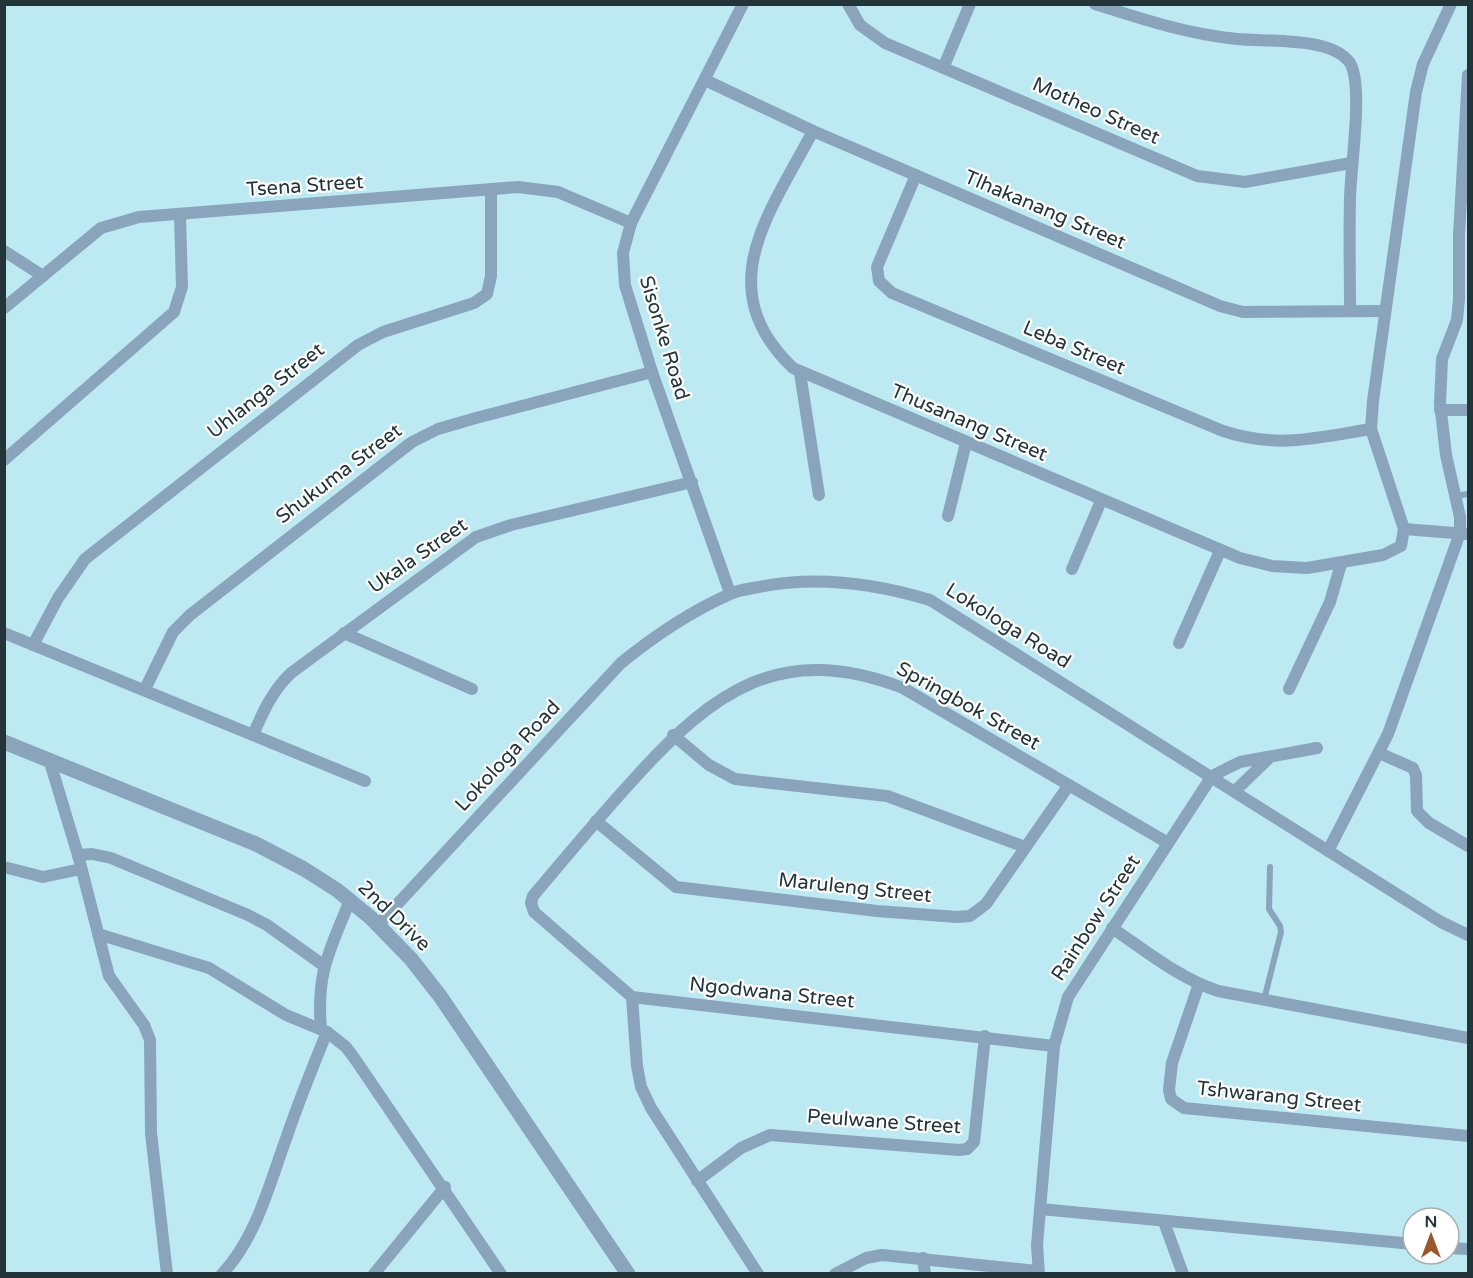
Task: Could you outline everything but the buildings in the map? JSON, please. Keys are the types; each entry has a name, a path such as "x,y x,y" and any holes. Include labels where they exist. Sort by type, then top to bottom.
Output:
{"street":[{"name":"Sisonke Road","path":"730,594 652,372 625,285 623,253 632,223 743,4"},
{"name":"Motheo Street","path":"848,4 869,33 1197,176 1245,182 1351,163"},
{"path":"944,66 970,4"},
{"path":"1095,4 1167,27 1237,39 1304,43 1321,46 1345,57 1351,65 1355,86 1351,163 1350,309"},
{"path":"1451,4 1423,64 1416,92 1384,311 1371,429 1404,529 1464,534"},
{"path":"1329,851 1379,753 1464,534 1462,495 1446,455 1440,410 1442,359 1463,320 1468,75"},
{"name":"Tlhakanang Street","path":"705,80 813,132 1220,306 1255,313 1350,309 1384,311"},
{"name":"Thusanang Street","path":"813,132 763,227 754,249 750,271 753,297 771,347 800,373 1220,551 1272,566 1307,568 1383,555 1401,546 1404,529"},
{"name":"Leba Street","path":"916,175 878,267 879,281 892,293 1223,431 1248,439 1273,442 1301,441 1371,429"},
{"name":"Tsena Street","path":"4,308 101,228 139,217 491,189 538,188 558,192 632,223"},
{"name":"Uhlanga Street","path":"33,645 58,598 85,559 331,364 383,332 474,303 487,294 491,276 491,189"},
{"path":"4,460 174,312 182,287 180,215"},
{"path":"4,251 43,276"},
{"name":"Shukuma Street","path":"145,690 173,632 190,615 411,442 438,429 652,372"},
{"path":"800,373 819,495"},
{"path":"1440,410 1468,410"},
{"path":"948,516 966,443"},
{"name":"Ukala Street","path":"253,735 279,684 344,633 476,537 511,525 692,482"},
{"path":"1072,569 1101,501"},
{"path":"1179,644 1220,551"},
{"path":"1290,689 1330,602 1341,564"},
{"name":"Lokologa Road","path":"378,925 621,663 648,641 730,594 800,580 822,580 900,591 930,600 1441,922 1468,935"},
{"path":"4,633 365,781"},
{"path":"344,633 471,689"},
{"name":"Springbok Street","path":"632,997 534,912 531,903 533,896 673,735 707,707 748,685 797,673 840,671 864,675 903,688 1168,843"},
{"path":"673,735 709,765 735,779 887,796 1025,847"},
{"name":"2nd Drive","path":"4,742 256,844 314,875 350,900 411,959 440,996 628,1274"},
{"path":"1212,776 1240,762 1317,748"},
{"path":"1379,753 1413,768 1416,775 1417,811 1429,823 1468,846"},
{"path":"1235,791 1269,758"},
{"path":"49,759 78,855 109,976 144,1025 150,1040 151,1133 167,1274"},
{"name":"Rainbow Street","path":"1038,1272 1040,1209 1054,1046 1068,997 1212,776"},
{"name":"Maruleng Street","path":"596,821 676,887 877,911 957,917 970,916 979,911 1069,785"},
{"path":"78,855 92,854 111,858 248,915 267,925 323,965"},
{"path":"4,867 43,877 81,869"},
{"path":"222,1274 241,1250 255,1221 305,1086 324,1030 320,994 323,965 350,900"},
{"path":"1112,928 1199,984 1264,1001 1468,1038"},
{"path":"98,934 209,968 286,1015 324,1030 351,1053 445,1187 501,1274"},
{"name":"Tshwarang Street","path":"1199,984 1169,1080 1171,1099 1176,1104 1184,1108 1468,1136"},
{"path":"632,997 637,1066 641,1087 651,1108 758,1274"},
{"name":"Ngodwana Street","path":"632,997 985,1036 1054,1046"},
{"name":"Peulwane Street","path":"697,1180 741,1148 770,1136 967,1149 974,1142 985,1036"},
{"path":"374,1274 445,1187"},
{"path":"1040,1209 1401,1243"},
{"path":"1164,1222 1183,1274"},
{"path":"835,1274 867,1258 894,1255 1038,1272"},
{"path":"923,1258 925,1274"}],"lane":[{"path":"1264,1001 1281,932 1280,926 1269,909 1270,867"}]}
